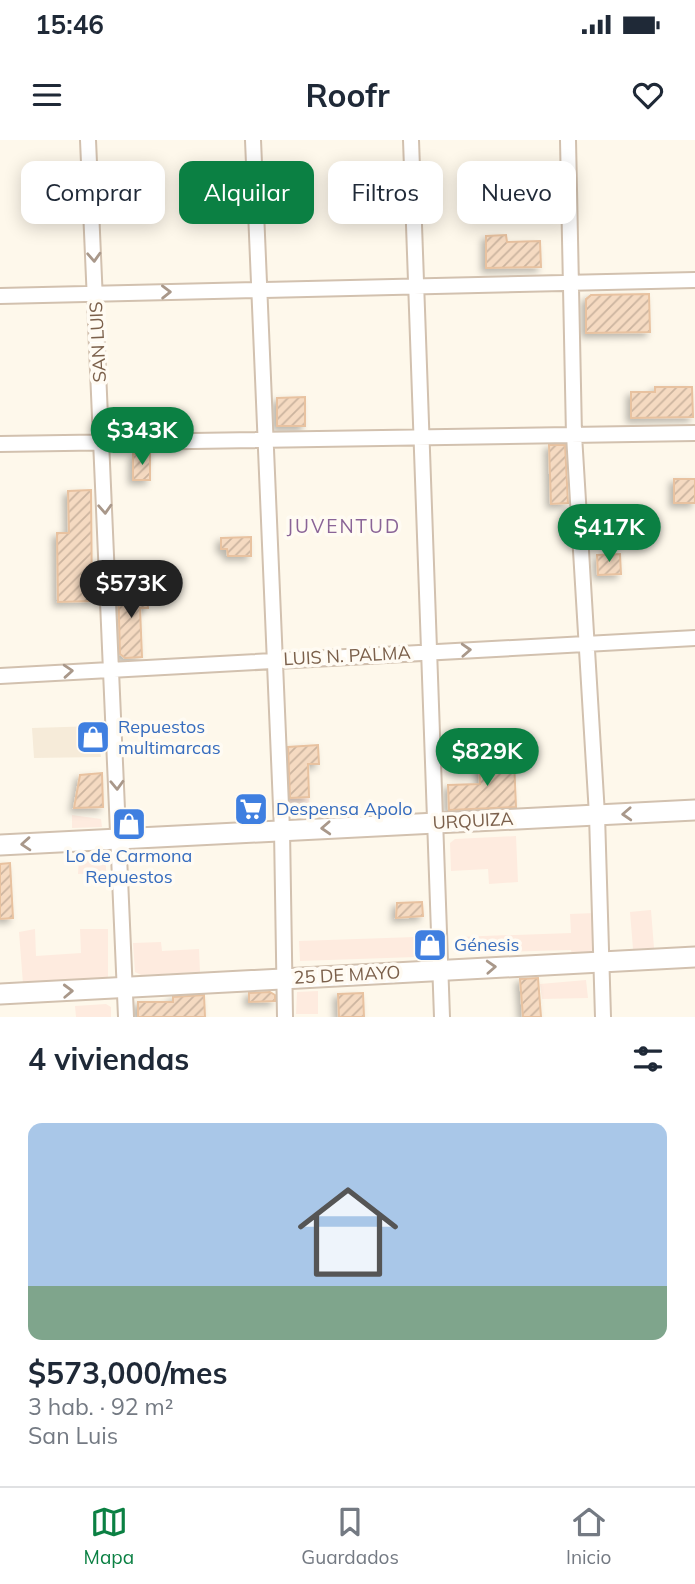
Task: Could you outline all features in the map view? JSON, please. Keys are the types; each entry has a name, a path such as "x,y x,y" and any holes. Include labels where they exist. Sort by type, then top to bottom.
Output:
{"street":[{"name":"SAN LUIS","path":"88,140 113,668 126,1017"},
{"path":"253,140 282,830 285,1017"},
{"path":"411,140 442,1017"},
{"path":"568,140 574,435 597,815 603,1017"},
{"path":"0,296 695,280"},
{"path":"0,444 695,433"},
{"name":"LUIS N. PALMA","path":"0,676 695,638"},
{"name":"URQUIZA","path":"0,845 695,810"},
{"name":"25 DE MAYO","path":"0,994 695,957"}],"shaded area":[{"path":"97,726 101,757 34,758 32,728"},
{"path":"309,797 310,817 290,815 290,798"},
{"path":"72,815 101,819 102,827 72,828"},
{"path":"516,836 518,882 489,884 488,869 451,871 450,843 455,839"},
{"path":"102,857 106,862 106,873 78,874 79,858"},
{"path":"651,910 654,948 633,949 630,912"},
{"path":"594,913 596,954 572,955 571,950 456,953 456,937 571,933 570,914"},
{"path":"35,929 36,956 81,953 80,929 108,929 108,980 23,984 19,932"},
{"path":"415,937 416,957 300,961 299,941"},
{"path":"161,942 162,951 199,949 200,972 141,975 135,972 133,943"},
{"path":"586,980 588,998 542,999 540,984"},
{"path":"318,991 318,1014 296,1014 297,992"},
{"path":"106,1004 111,1007 111,1017 76,1017 75,1006"}],"building":[{"path":"506,235 507,242 540,241 541,267 486,268 486,236"},
{"path":"649,294 650,332 586,333 586,299 591,295"},
{"path":"655,387 692,387 693,417 631,418 631,392 655,392"},
{"path":"305,397 305,426 277,426 277,398"},
{"path":"549,445 565,445 568,503 551,504"},
{"path":"133,454 150,454 150,480 133,480"},
{"path":"674,479 695,479 695,503 674,503"},
{"path":"91,490 92,601 58,602 57,533 69,533 68,491"},
{"path":"251,537 251,556 228,556 227,549 221,549 221,538"},
{"path":"620,554 621,574 598,575 597,555"},
{"path":"138,584 138,594 147,594 148,608 140,608 142,657 125,658 120,654 118,585"},
{"path":"318,745 319,764 308,764 309,797 290,798 288,747"},
{"path":"514,760 516,807 449,810 448,785 480,784 479,761"},
{"path":"102,773 103,807 74,808 80,775"},
{"path":"10,863 13,918 0,919 0,864"},
{"path":"422,902 423,916 396,918 397,903"},
{"path":"538,978 541,1017 523,1017 520,979"},
{"path":"270,992 275,995 275,1001 249,1002 249,993"},
{"path":"363,993 364,1017 339,1017 338,994"},
{"path":"204,995 205,1017 138,1017 138,1002 173,1002 173,997"}],"place":[{"name":"Repuestos multimarcas","path":"93,737"},
{"name":"Despensa Apolo","path":"251,809"},
{"name":"Lo de Carmona Repuestos","path":"129,824"},
{"name":"Génesis","path":"430,945"}],"district":[{"name":"JUVENTUD","path":"344,526"}]}
